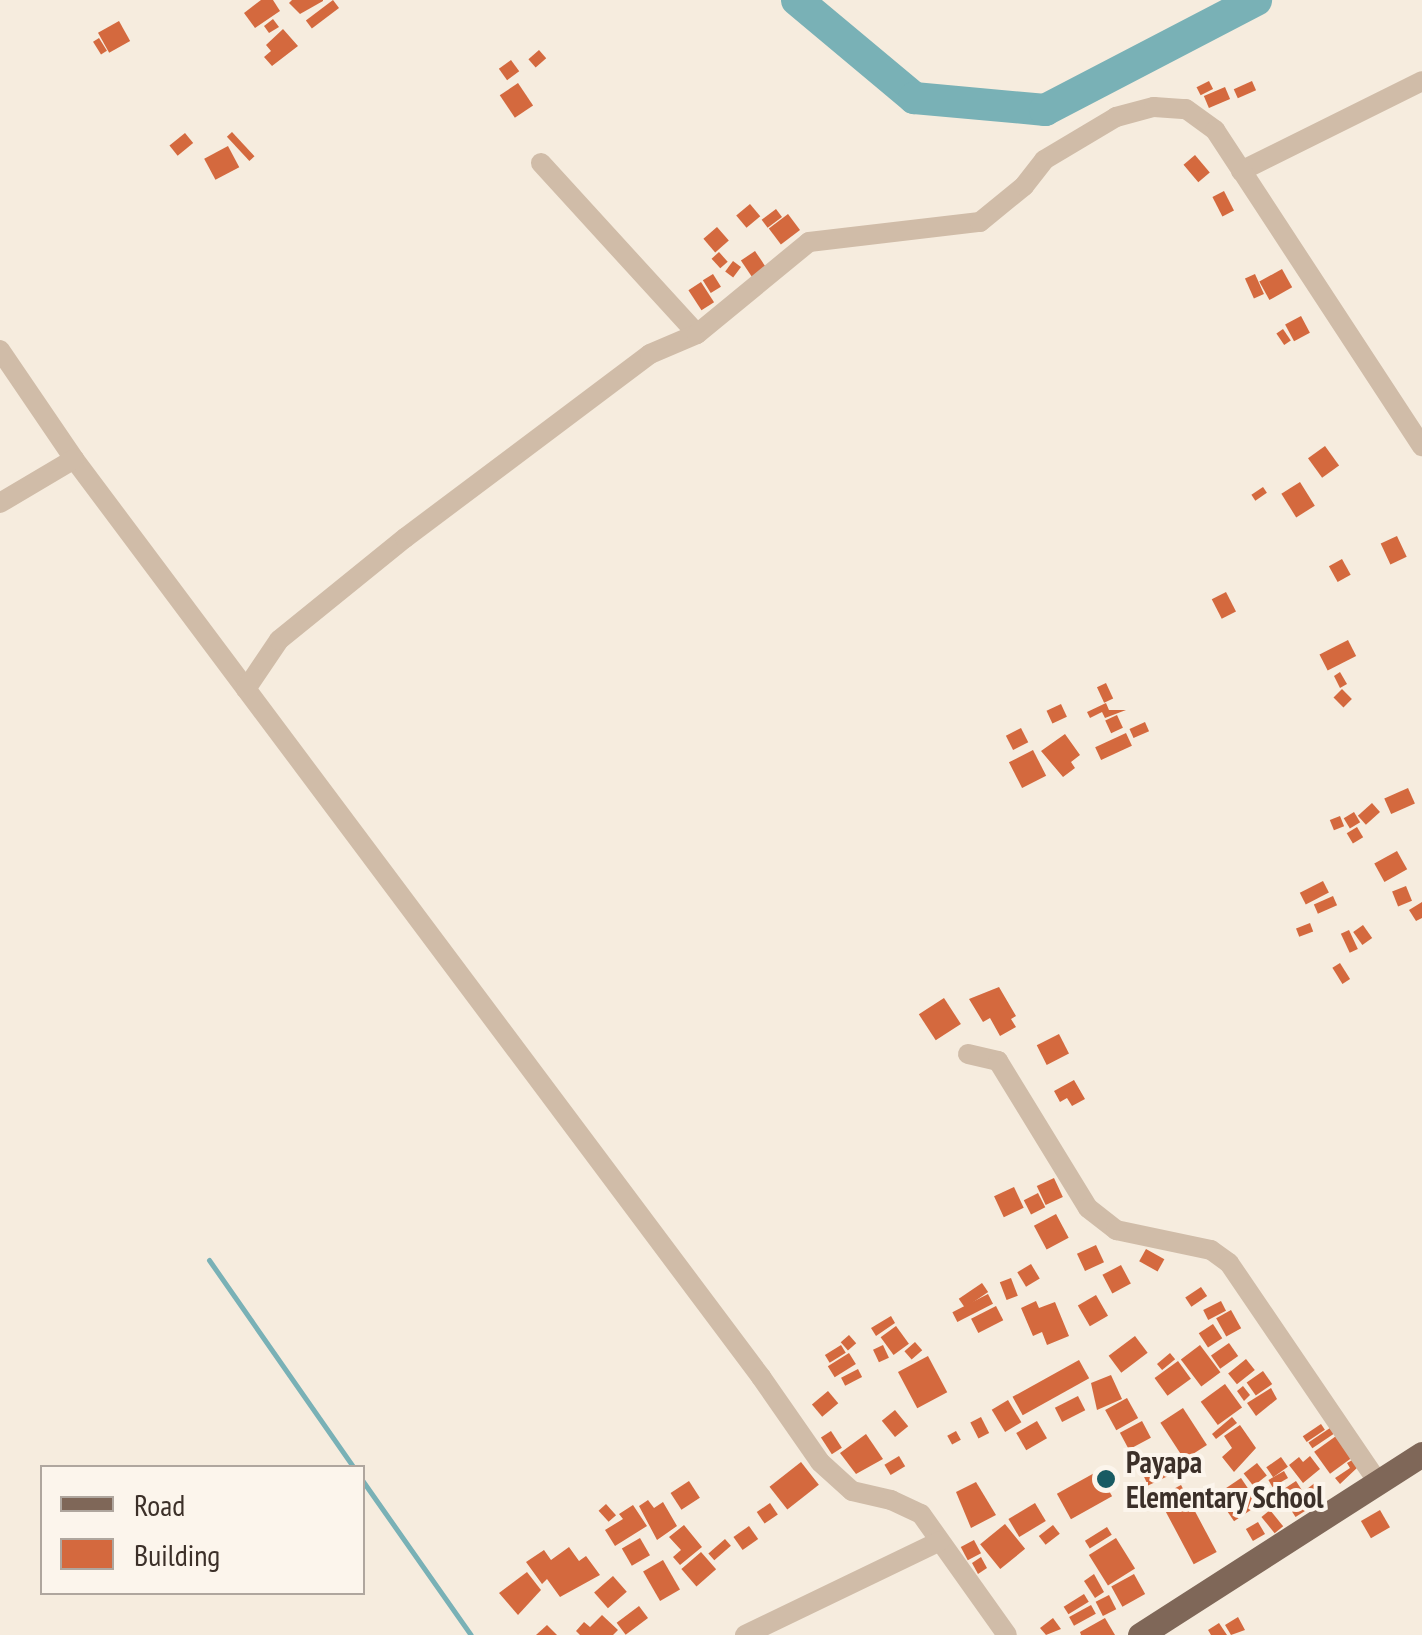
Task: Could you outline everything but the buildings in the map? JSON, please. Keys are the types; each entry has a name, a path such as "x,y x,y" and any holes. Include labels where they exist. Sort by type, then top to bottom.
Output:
{"main road":[{"path":"1140,1635 1422,1454"}],"street":[{"path":"1241,171 1422,82"},
{"path":"246,689 279,640 405,538 650,354 696,334 809,242 980,222 1024,186 1044,160 1116,117 1154,107 1186,108 1214,130 1422,446"},
{"path":"541,163 696,334"},
{"path":"0,350 74,459 762,1377 820,1462 852,1491 890,1500 920,1514 1007,1635"},
{"path":"0,503 74,459"},
{"path":"968,1054 998,1061 1088,1208 1116,1230 1210,1250 1229,1263 1378,1482"},
{"path":"745,1635 940,1542"}],"waterway":[{"path":"797,0 914,98 1045,110 1256,0"},
{"path":"209,1260 352,1465"},
{"path":"365,1484 471,1635"}],"place":[{"name":"Payapa Elementary School","path":"1106,1479"}]}
